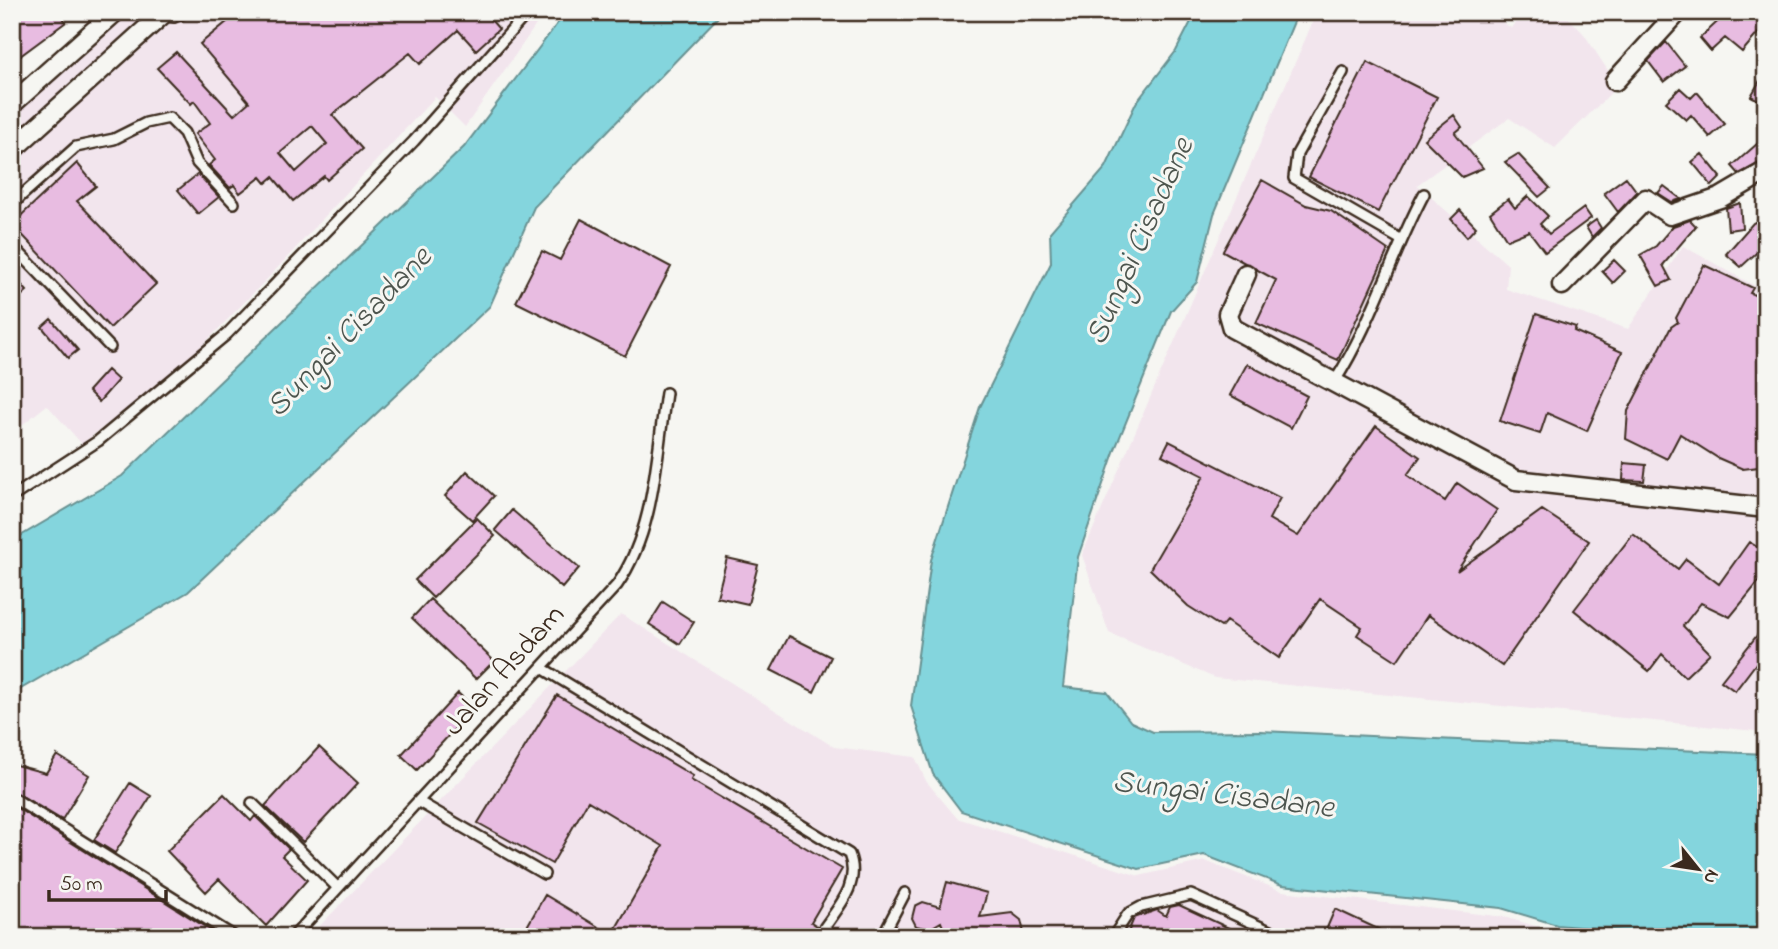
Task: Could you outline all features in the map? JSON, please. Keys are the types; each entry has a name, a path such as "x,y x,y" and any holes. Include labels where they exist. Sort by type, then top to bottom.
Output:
{"street":[{"path":"12,104 114,12"},
{"path":"1615,81 1678,12"},
{"path":"12,150 163,14"},
{"path":"1562,285 1646,199 1670,215 1720,198 1766,172"},
{"path":"1246,274 1228,314 1232,328 1517,480 1766,508"}],"lane":[{"path":"163,14 174,18 186,12"},
{"path":"12,497 98,441 227,334 414,141 528,12"},
{"path":"1343,72 1297,154 1294,178 1400,239"},
{"path":"12,206 76,147 114,139 146,123 169,118 184,133 197,163 234,203"},
{"path":"12,189 20,197"},
{"path":"1335,381 1349,359 1400,239 1424,194"},
{"path":"12,245 110,347"},
{"name":"Jalan Asdam","path":"293,937 542,668 617,585 631,565 646,522 666,393"},
{"path":"542,668 849,854 855,868 853,882 818,937"},
{"path":"12,797 235,937"},
{"path":"419,802 544,874"},
{"path":"252,803 338,888"},
{"path":"883,937 905,893"},
{"path":"1113,937 1128,914 1141,907 1191,895 1283,937"}],"shaded area":[{"path":"101,12 545,12 465,127 435,97 270,276 187,361 82,444 47,405 12,433 12,89"},
{"path":"1317,12 1488,12 1511,28 1524,12 1563,12 1584,34 1618,86 1555,148 1509,118 1417,185 1508,265 1506,289 1628,329 1683,246 1766,292 1766,732 1215,678 1109,633 1082,555"},
{"path":"621,614 834,747 915,757 926,781 957,818 1139,876 1205,861 1282,891 1505,917 1552,931 1622,937 309,937"}],"water":[{"name":"Sungai Cisadane","path":"566,12 723,12 534,207 490,306 188,592 12,694 12,541 122,476 464,147"},
{"name":"Sungai Cisadane","path":"1196,12 1298,12 1214,214 1197,282 1171,311 1115,449 1078,557 1063,687 1107,692 1131,722 1153,732 1260,731 1766,754 1766,937 1688,937 1557,925 1501,908 1282,885 1204,855 1139,869 961,811 933,774 911,706 931,560 980,407 1051,263 1050,232 1106,167 1136,103 1176,51"}],"building":[{"path":"12,12 59,12 66,22 12,62"},
{"path":"221,12 484,12 499,29 476,50 458,30 420,64 410,53 332,115 362,149 327,180 324,176 293,201 273,177 266,183 261,177 240,193 234,185 230,188 209,165 215,160 195,134 210,123 194,101 191,104 157,68 176,52 234,115 249,102 200,44 228,21","holes":["312,126 327,144 296,172 280,153"]},
{"path":"1728,12 1742,12 1749,21 1757,12 1766,12 1766,24 1742,52 1725,38 1711,51 1700,38"},
{"path":"1666,42 1685,66 1664,82 1648,61"},
{"path":"1367,62 1437,97 1378,212 1309,177"},
{"path":"1766,70 1766,104 1751,96"},
{"path":"1680,88 1691,98 1697,92 1725,124 1710,137 1691,115 1686,120 1666,102"},
{"path":"1454,115 1462,127 1455,133 1483,168 1462,177 1424,139"},
{"path":"1766,136 1766,160 1739,174 1732,166"},
{"path":"1518,154 1550,188 1539,197 1505,162"},
{"path":"1702,154 1721,177 1712,186 1692,162"},
{"path":"77,163 96,186 77,201 156,284 110,328 12,224"},
{"path":"198,174 219,197 198,214 178,190"},
{"path":"1626,177 1637,192 1618,212 1604,193"},
{"path":"1262,180 1306,205 1331,211 1388,250 1338,360 1256,323 1276,280 1223,251"},
{"path":"1664,186 1681,199 1672,202 1658,193"},
{"path":"1528,196 1548,216 1540,224 1549,234 1584,208 1591,218 1545,252 1529,231 1507,240 1490,213 1508,199 1515,208"},
{"path":"1740,203 1742,228 1728,230 1726,208"},
{"path":"1460,210 1476,227 1467,237 1451,219"},
{"path":"1766,216 1766,244 1741,267 1726,254 1753,223"},
{"path":"581,219 671,267 625,356 516,302 542,251 560,260"},
{"path":"1596,220 1601,228 1592,237 1586,227"},
{"path":"1690,220 1696,226 1663,265 1671,280 1658,286 1640,255 1656,246 1673,226"},
{"path":"1614,260 1625,271 1613,283 1602,271"},
{"path":"1704,265 1753,288 1750,293 1766,300 1766,466 1743,469 1718,458 1680,434 1667,459 1626,439 1628,411 1671,327 1678,322 1676,318"},
{"path":"12,274 27,291 12,304"},
{"path":"1536,314 1576,327 1574,331 1622,352 1587,431 1547,413 1540,434 1500,421"},
{"path":"51,319 78,350 68,358 42,327"},
{"path":"1247,364 1307,396 1291,428 1230,395"},
{"path":"107,370 118,380 99,402 88,391"},
{"path":"1376,426 1420,457 1407,475 1445,501 1457,483 1497,510 1457,571 1542,510 1589,541 1502,666 1428,615 1397,661 1357,635 1362,627 1320,599 1279,658 1226,621 1221,627 1188,606 1150,569 1204,476 1162,455 1169,441 1280,498 1269,519 1298,536"},
{"path":"1624,463 1646,465 1644,481 1623,480"},
{"path":"467,471 494,496 472,520 445,496"},
{"path":"512,510 579,568 562,588 495,530"},
{"path":"477,518 495,536 433,598 415,580"},
{"path":"1633,534 1678,569 1686,559 1719,584 1749,542 1766,552 1766,573 1730,617 1701,603 1683,626 1710,653 1685,677 1662,654 1649,671 1574,610"},
{"path":"727,558 758,565 748,604 717,597"},
{"path":"430,599 494,661 476,679 412,618"},
{"path":"663,602 694,622 680,644 649,624"},
{"path":"1766,624 1766,668 1757,662 1735,691 1721,681"},
{"path":"789,636 831,657 814,692 771,670"},
{"path":"458,693 474,708 417,770 401,755"},
{"path":"557,695 693,776 691,780 842,869 811,922 817,926 811,937 521,937 545,895 612,935 663,846 588,801 552,864 478,823"},
{"path":"319,747 358,783 303,842 265,806"},
{"path":"57,755 89,775 62,820 12,790 12,764 46,773"},
{"path":"130,783 151,796 115,853 94,840"},
{"path":"224,794 251,821 255,816 289,849 282,856 307,880 266,926 219,879 206,892 167,851"},
{"path":"12,805 221,937 32,937 12,925"},
{"path":"947,882 987,893 980,917 1012,913 1021,920 1025,937 947,937 941,922 929,929 916,926 912,918 915,906 923,902 940,907"},
{"path":"1179,905 1248,937 1126,937 1134,918 1157,910 1166,916 1170,907"},
{"path":"1335,909 1395,937 1323,937"}]}
